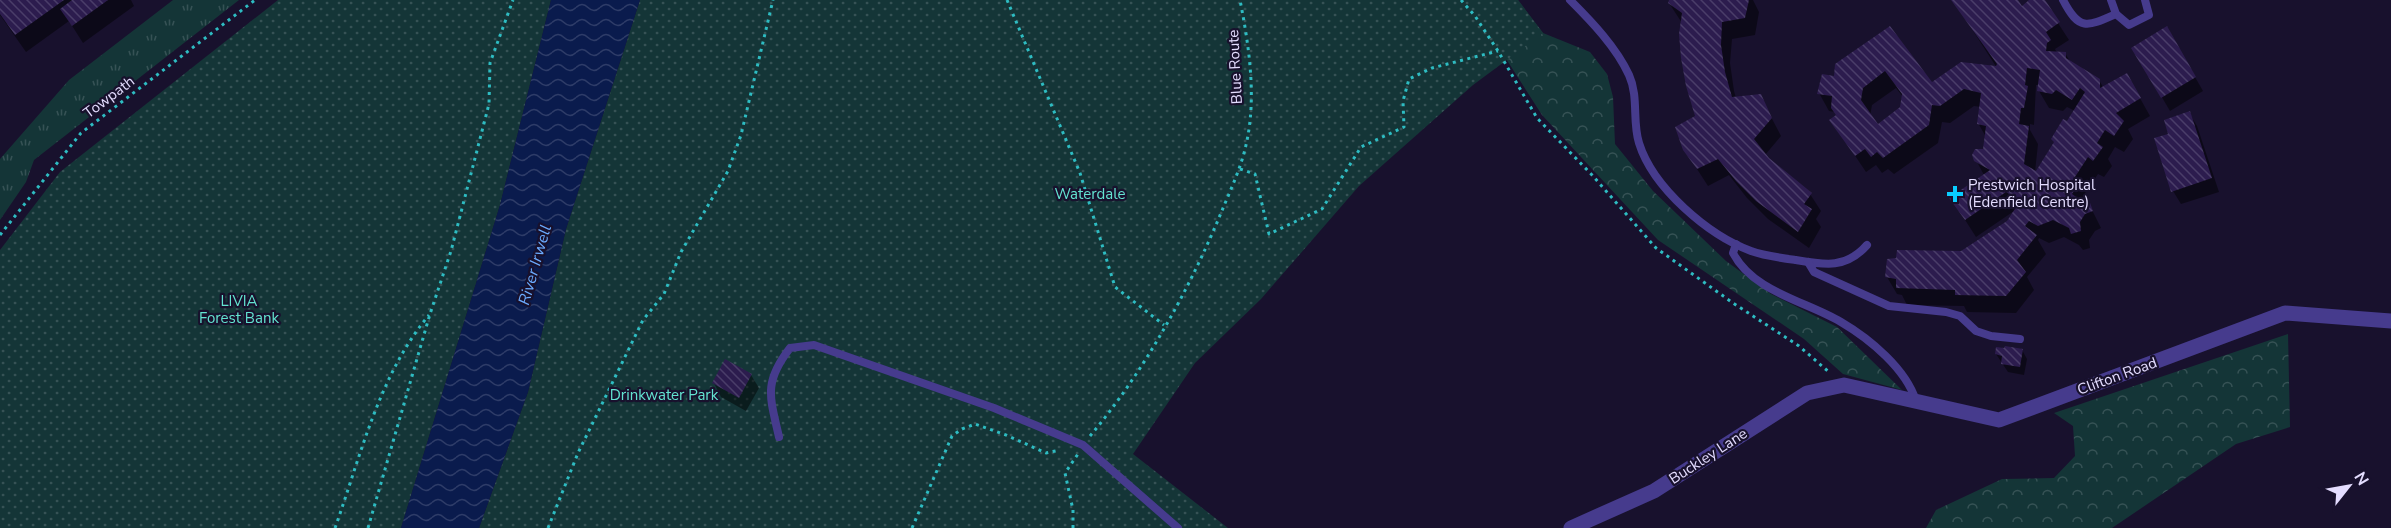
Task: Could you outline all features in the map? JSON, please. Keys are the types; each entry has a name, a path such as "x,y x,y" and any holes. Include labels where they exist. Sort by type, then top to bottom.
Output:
{"street":[{"name":"Clifton Road","path":"1844,385 1999,420 2285,313 2391,321"},
{"name":"Buckley Lane","path":"1571,528 1654,492 1807,393 1844,385"}],"lane":[{"path":"1570,0 1622,61 1635,96 1636,128 1640,144 1650,166 1684,207 1701,222 1736,244 1774,257 1808,262 1846,262 1859,254 1867,245"},
{"path":"2063,0 2074,20 2085,25 2116,15"},
{"path":"2111,0 2116,15 2129,25 2149,15 2145,0"},
{"path":"1736,244 1733,253 1737,261 1754,276 1776,291 1841,322 1883,354 1899,370 1916,401"},
{"path":"1808,262 1814,272 1889,306 1946,312 1960,316 1976,331 1991,336 2020,339"},
{"path":"778,437 770,383 780,360 790,348 814,345 994,408 1083,446 1178,528"}],"path":[{"name":"Towpath","path":"0,235 81,133 255,0"},
{"path":"368,528 430,314 451,251 489,104 490,63 513,0"},
{"path":"548,528 578,453 643,320 664,294 681,252 728,171 741,135 773,0"},
{"path":"1008,0 1080,173 1115,287 1164,325"},
{"name":"Blue Route","path":"1074,528 1073,510 1065,473 1125,391 1164,325 1205,250 1240,169 1247,143 1251,94 1246,33 1240,0"},
{"path":"1461,0 1475,16 1498,51 1537,118 1592,175 1656,248 1733,303 1799,346 1844,385"},
{"path":"1240,169 1255,174 1269,234 1322,209 1361,147 1404,127 1403,101 1409,80 1432,68 1498,51"},
{"path":"335,528 385,387 412,336 430,314"},
{"path":"912,528 952,436 962,429 975,424 1046,453 1083,446"}],"green space":[{"path":"173,0 239,0 34,160 26,182 0,220 0,159 69,80"},
{"name":"LIVIA Forest Bank","path":"278,0 551,0 500,205 401,528 0,528 0,250 60,172"},
{"name":"Waterdale","path":"640,0 1518,0 1543,33 1473,85 1359,186 1261,299 1195,363 1133,454 1228,528 479,528 528,392 566,229"},
{"path":"1499,0 1518,0 1543,33 1590,52 1607,74 1613,97 1615,144 1653,191 1726,261 1771,294 1837,327 1902,390 1843,374 1804,339 1658,240 1542,115 1478,15"},
{"path":"2288,334 2290,427 2236,444 2112,528 1926,528 1936,510 2002,479 2054,478 2075,456 2073,426 2054,413"}],"water":[{"name":"River Irwell","path":"551,0 640,0 566,229 528,392 479,528 401,528 500,205"}],"building":[{"path":"0,0 64,0 15,35 0,14"},
{"path":"72,0 108,0 72,26 60,9"},
{"path":"1669,0 1749,0 1745,18 1722,22 1721,45 1725,72 1732,97 1761,94 1772,118 1754,139 1769,158 1812,193 1804,204 1812,209 1798,232 1756,201 1718,159 1697,169 1683,150 1675,127 1695,116 1681,58 1679,34 1682,13 1668,3"},
{"path":"1951,0 2018,0 2022,6 2029,0 2045,0 2060,22 2046,32 2051,40 2047,43 2046,51 2066,52 2066,58 2100,79 2100,88 2127,73 2141,98 2116,113 2124,121 2114,136 2105,130 2097,143 2103,147 2093,161 2088,157 2071,183 2077,186 2072,194 2082,201 2089,200 2093,211 2085,214 2080,222 2081,231 2071,234 2069,228 2053,220 2038,226 2029,221 2025,226 2037,235 2017,260 2026,272 2006,296 1955,295 1955,290 1896,288 1896,279 1885,277 1887,259 1896,258 1897,250 1961,251 2007,221 2020,201 2006,192 1965,220 1949,198 1990,170 1974,161 1972,155 1975,149 1983,149 1986,126 1977,124 1981,93 1964,89 1940,106 1932,105 1929,125 1883,158 1877,152 1871,157 1865,149 1855,156 1829,120 1836,115 1831,108 1832,96 1817,94 1822,74 1834,76 1835,64 1890,26 1932,82 1961,62 1996,66 1997,64","holes":["2027,68 2040,70 2037,91 2052,94 2056,90 2072,100 2080,88 2085,92 2067,121 2063,119 2051,139 2054,142 2036,171 2024,164 2029,126 2019,124 2028,86 2025,85","1885,71 1902,94 1900,107 1878,124 1861,100 1863,88"]},
{"path":"2167,26 2196,77 2161,98 2131,48"},
{"path":"2190,111 2212,178 2171,192 2154,138 2168,134 2164,120"},
{"path":"2005,346 2023,349 2020,367 2001,364 2002,356 1995,354 1996,347 2004,348"},
{"path":"725,359 752,374 739,398 712,383"}],"place":[{"name":"Prestwich Hospital (Edenfield Centre)","path":"1955,194"}],"park label":[{"name":"Drinkwater Park","path":"664,395"}]}
